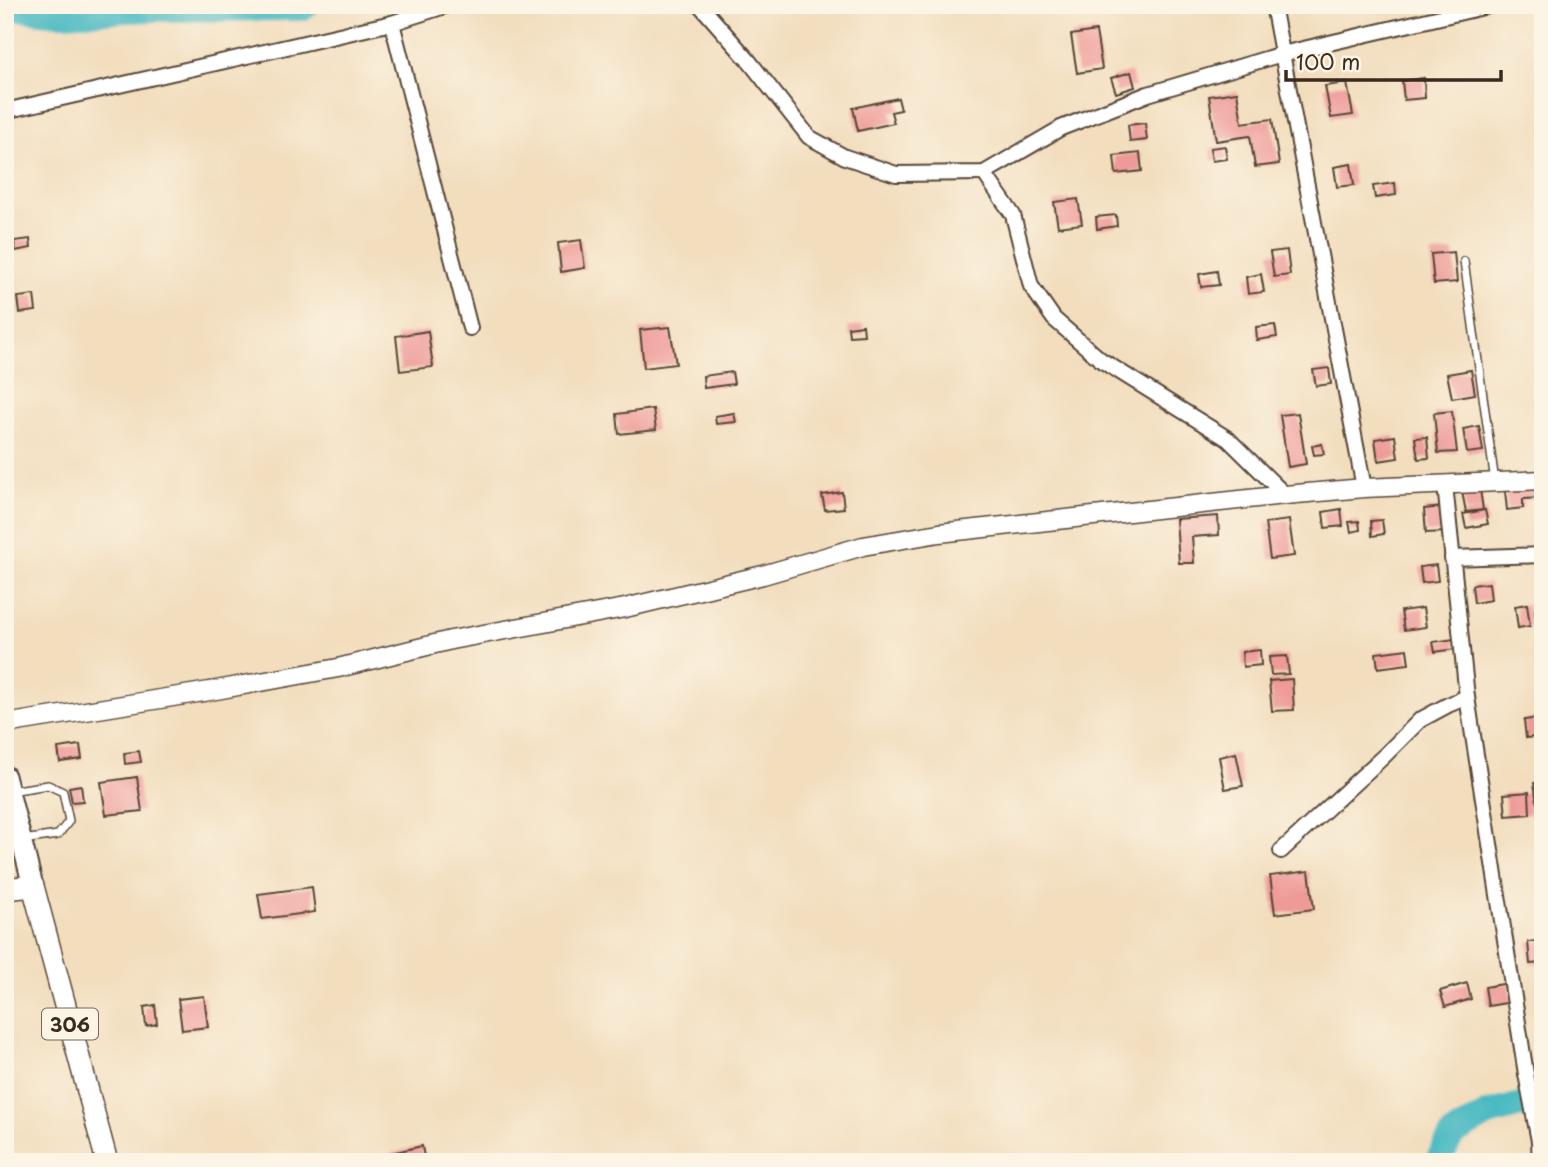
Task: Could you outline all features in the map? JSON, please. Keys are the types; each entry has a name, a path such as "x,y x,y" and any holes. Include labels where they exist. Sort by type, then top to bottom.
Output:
{"main road":[{"path":"5,889 33,886 7,784"},
{"name":"306","path":"33,886 107,1162"}],"street":[{"path":"5,111 392,23 448,5"},
{"path":"700,5 749,61 809,137 845,157 896,174 984,173 1061,128 1148,94 1282,54 1492,5"},
{"path":"1273,5 1364,488"},
{"path":"392,23 470,328"},
{"path":"984,173 1013,215 1031,286 1054,319 1101,360 1228,439 1285,495"},
{"path":"5,724 338,668 451,640 625,608 763,575 863,546 939,533 1364,488 1543,480"},
{"path":"1445,485 1467,697 1526,1074 1539,1141 1540,1162"},
{"path":"1452,558 1543,555"},
{"path":"1280,851 1420,720 1467,697"}],"lane":[{"path":"1464,261 1495,483"},
{"path":"7,784 48,785 63,792 69,821 58,835 22,840"}],"building":[{"path":"1102,5 1118,5 1119,11 1104,13"},
{"path":"1096,31 1102,69 1077,73 1071,35"},
{"path":"1131,72 1135,87 1116,93 1111,78"},
{"path":"1424,78 1425,98 1404,100 1402,81"},
{"path":"1347,83 1353,115 1331,118 1325,86"},
{"path":"1237,92 1242,123 1272,119 1279,164 1255,167 1250,136 1216,141 1209,96"},
{"path":"898,98 901,110 891,112 894,123 858,131 853,108"},
{"path":"1145,123 1147,140 1130,142 1128,125"},
{"path":"1225,146 1227,159 1212,161 1210,148"},
{"path":"1140,153 1142,171 1116,174 1114,156"},
{"path":"1351,164 1354,185 1337,187 1334,167"},
{"path":"1395,183 1396,195 1375,198 1373,186"},
{"path":"1078,199 1082,224 1058,227 1054,202"},
{"path":"1116,215 1117,226 1097,229 1096,217"},
{"path":"30,239 31,248 15,251 14,241"},
{"path":"581,240 585,268 561,272 558,243"},
{"path":"1287,250 1290,275 1274,277 1270,252"},
{"path":"1454,252 1457,282 1434,284 1431,254"},
{"path":"1217,271 1219,285 1201,287 1199,274"},
{"path":"1261,274 1264,292 1248,294 1246,277"},
{"path":"34,295 36,311 20,313 18,297"},
{"path":"863,325 864,335 849,336 848,327"},
{"path":"1275,325 1277,337 1257,340 1256,327"},
{"path":"670,327 676,364 644,368 640,330"},
{"path":"428,331 433,367 400,371 396,336"},
{"path":"1329,368 1331,384 1316,386 1313,370"},
{"path":"1471,370 1475,394 1452,398 1447,374"},
{"path":"732,372 734,384 704,388 703,376"},
{"path":"653,409 656,430 619,434 617,414"},
{"path":"1452,411 1457,452 1438,453 1434,413"},
{"path":"734,413 736,422 716,424 715,416"},
{"path":"1298,413 1306,464 1288,467 1280,415"},
{"path":"1479,426 1483,451 1467,453 1463,429"},
{"path":"1395,436 1398,458 1378,461 1375,439"},
{"path":"1427,437 1429,458 1418,459 1415,438"},
{"path":"1322,444 1324,454 1314,455 1312,446"},
{"path":"1543,488 1543,498 1523,499 1523,508 1507,510 1505,491"},
{"path":"1480,489 1483,510 1466,512 1462,492"},
{"path":"842,492 844,508 825,510 822,495"},
{"path":"1443,507 1445,532 1426,533 1424,509"},
{"path":"1341,509 1343,526 1325,528 1323,512"},
{"path":"1485,510 1488,524 1466,528 1463,514"},
{"path":"1218,516 1219,535 1192,537 1194,563 1179,563 1176,519"},
{"path":"1289,520 1294,556 1270,559 1265,523"},
{"path":"1382,520 1384,534 1372,536 1371,521"},
{"path":"1359,521 1360,530 1351,532 1349,522"},
{"path":"1436,565 1438,581 1422,583 1420,567"},
{"path":"1489,583 1491,600 1474,603 1472,585"},
{"path":"1527,604 1530,626 1518,628 1515,606"},
{"path":"1423,608 1426,627 1404,630 1401,611"},
{"path":"1543,609 1543,631 1538,632 1535,610"},
{"path":"1454,639 1456,649 1435,652 1433,642"},
{"path":"1407,649 1409,664 1378,668 1376,653"},
{"path":"1260,650 1261,665 1243,667 1242,652"},
{"path":"1287,656 1289,674 1271,675 1269,657"},
{"path":"1292,679 1294,710 1272,711 1269,681"},
{"path":"1539,718 1541,736 1526,738 1524,720"},
{"path":"80,745 82,759 60,762 58,748"},
{"path":"139,751 141,762 125,764 124,753"},
{"path":"1236,753 1243,786 1225,789 1219,757"},
{"path":"137,777 142,811 106,815 101,782"},
{"path":"1543,781 1543,803 1537,803 1534,783"},
{"path":"81,785 83,801 72,802 69,787"},
{"path":"1529,792 1530,814 1506,816 1504,794"},
{"path":"1309,871 1314,909 1275,914 1270,876"},
{"path":"312,887 315,912 262,919 258,894"},
{"path":"1543,940 1543,963 1530,964 1528,942"},
{"path":"1467,983 1471,999 1445,1007 1440,991"},
{"path":"1509,983 1512,1002 1488,1006 1485,987"},
{"path":"204,996 208,1027 182,1030 178,999"},
{"path":"155,1005 157,1024 146,1026 144,1007"},
{"path":"422,1146 425,1162 393,1162 391,1153"}],"waterway":[{"path":"5,7 59,13 151,9 303,8 307,5"},
{"path":"1437,1162 1453,1134 1488,1114 1543,1099"}]}
